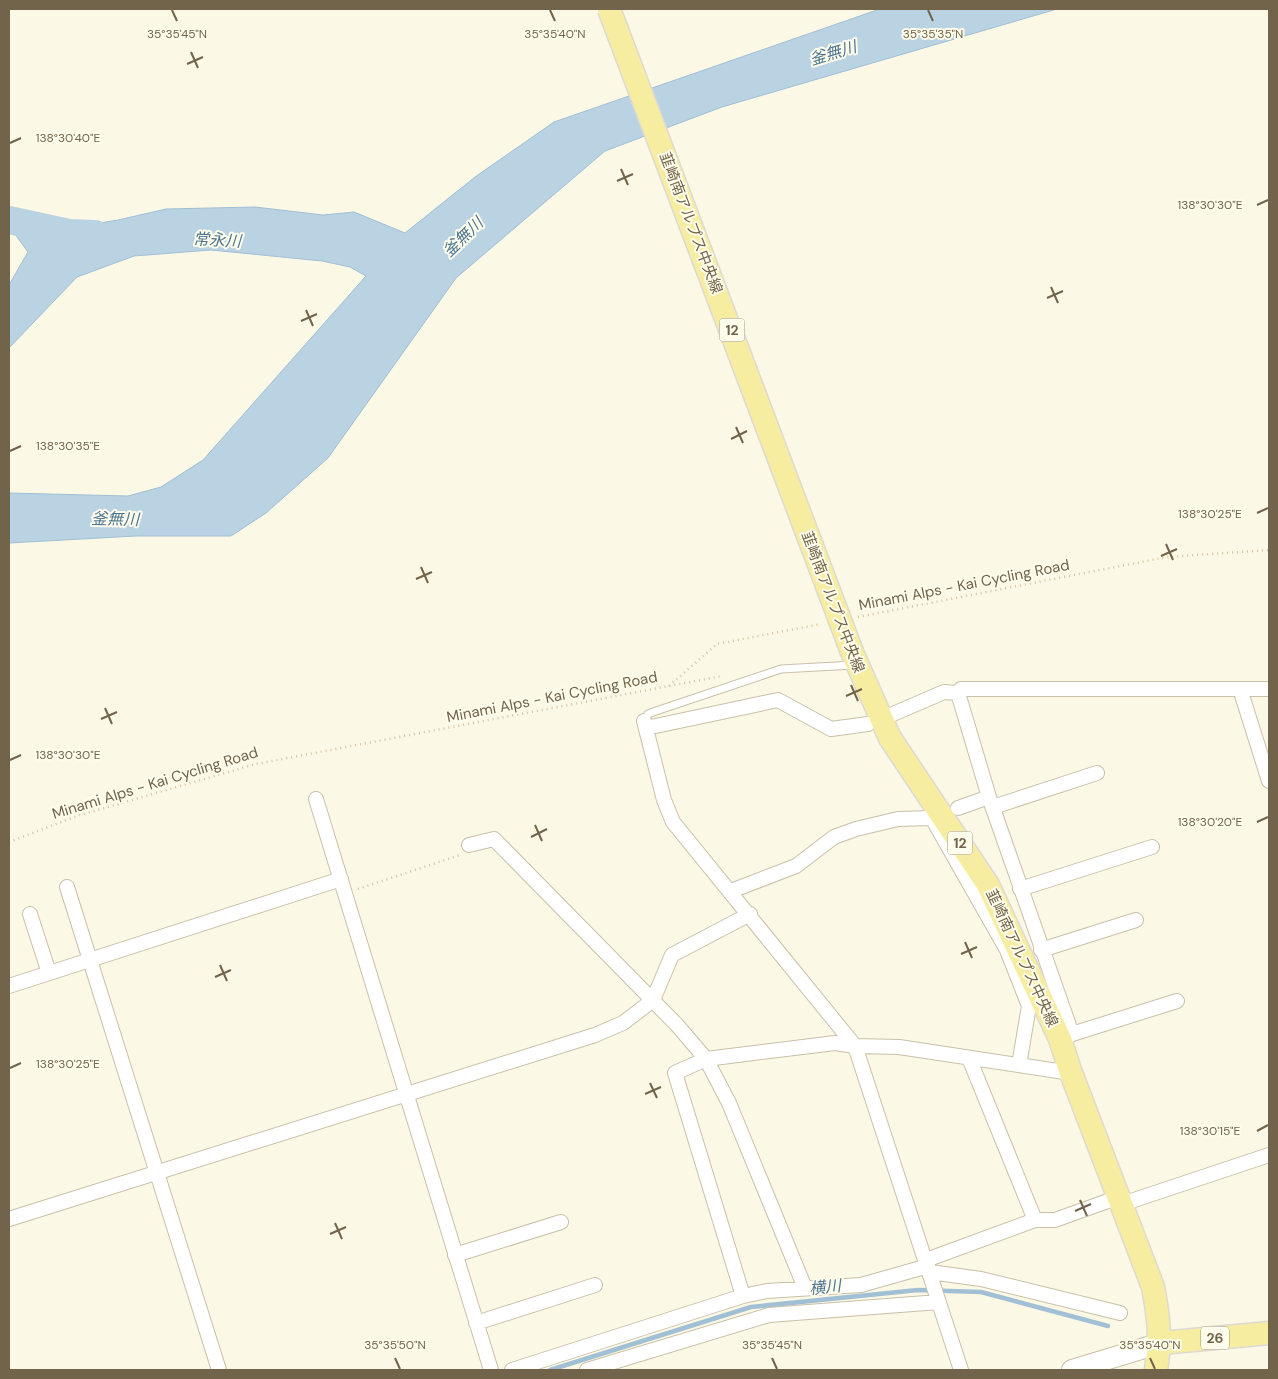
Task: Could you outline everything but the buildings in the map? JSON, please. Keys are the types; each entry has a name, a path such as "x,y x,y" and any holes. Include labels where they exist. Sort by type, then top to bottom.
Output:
{"main road":[{"name":"韮崎南アルプス中央線","path":"609,9 854,658 890,738 988,885 1066,1036 1071,1073 1153,1287 1160,1318 1161,1343 1156,1370"},
{"name":"26","path":"1161,1343 1269,1333"},
{"path":"1072,1370 1161,1343"}],"street":[{"path":"893,714 944,692 958,693 962,689 1269,689"},
{"path":"1240,689 1266,758 1269,781"},
{"path":"958,693 991,802 1041,950 1066,1036 1177,1001"},
{"path":"868,724 832,729 778,700 645,724 664,800 673,822 856,1046 962,1370"},
{"path":"958,808 991,802 1097,773"},
{"path":"316,799 491,1370"},
{"path":"731,891 796,866 834,837 856,829 898,819 932,818 1007,950 1029,1006 1019,1065"},
{"path":"469,845 494,838 677,1025 706,1059 730,1103 805,1288"},
{"path":"1020,889 1152,847"},
{"path":"9,986 341,879"},
{"path":"67,888 219,1370"},
{"path":"30,914 49,973"},
{"path":"9,1220 595,1035 623,1023 653,1000 672,956 750,914"},
{"path":"1041,950 1136,920"},
{"path":"743,1296 675,1073 706,1059 836,1043 856,1046 899,1046 1071,1073"},
{"path":"969,1058 1035,1220"},
{"path":"512,1370 743,1296 768,1291 861,1285 929,1269 1035,1220 1055,1220 1269,1155"},
{"path":"455,1255 561,1222"},
{"path":"929,1269 981,1279 1120,1312"},
{"path":"476,1323 595,1285"},
{"path":"587,1370 769,1315 938,1299"}],"lane":[{"path":"645,724 648,714 656,710 781,669 854,658"}],"path":[{"name":"Minami Alps - Kai Cycling Road","path":"852,618 1167,556 1269,550"},
{"name":"Minami Alps - Kai Cycling Road","path":"9,842 77,816 256,764 668,687 717,644 824,623"},
{"path":"345,894 467,853 469,845"}],"water":[{"name":"釜無川","path":"880,9 1057,9 722,107 605,151 456,278 328,458 266,513 231,536 136,536 9,543 9,493 128,496 161,487 203,460 366,276 350,267 322,261 211,250 134,256 77,277 9,348 9,285 28,252 9,226 9,220 57,230 118,220 166,209 255,207 323,215 354,212 405,233 475,177 554,122"}],"waterway":[{"name":"常永川","path":"9,220 69,233 95,234"},
{"name":"横川","path":"550,1370 751,1307 918,1290 981,1292 1108,1326"}]}
